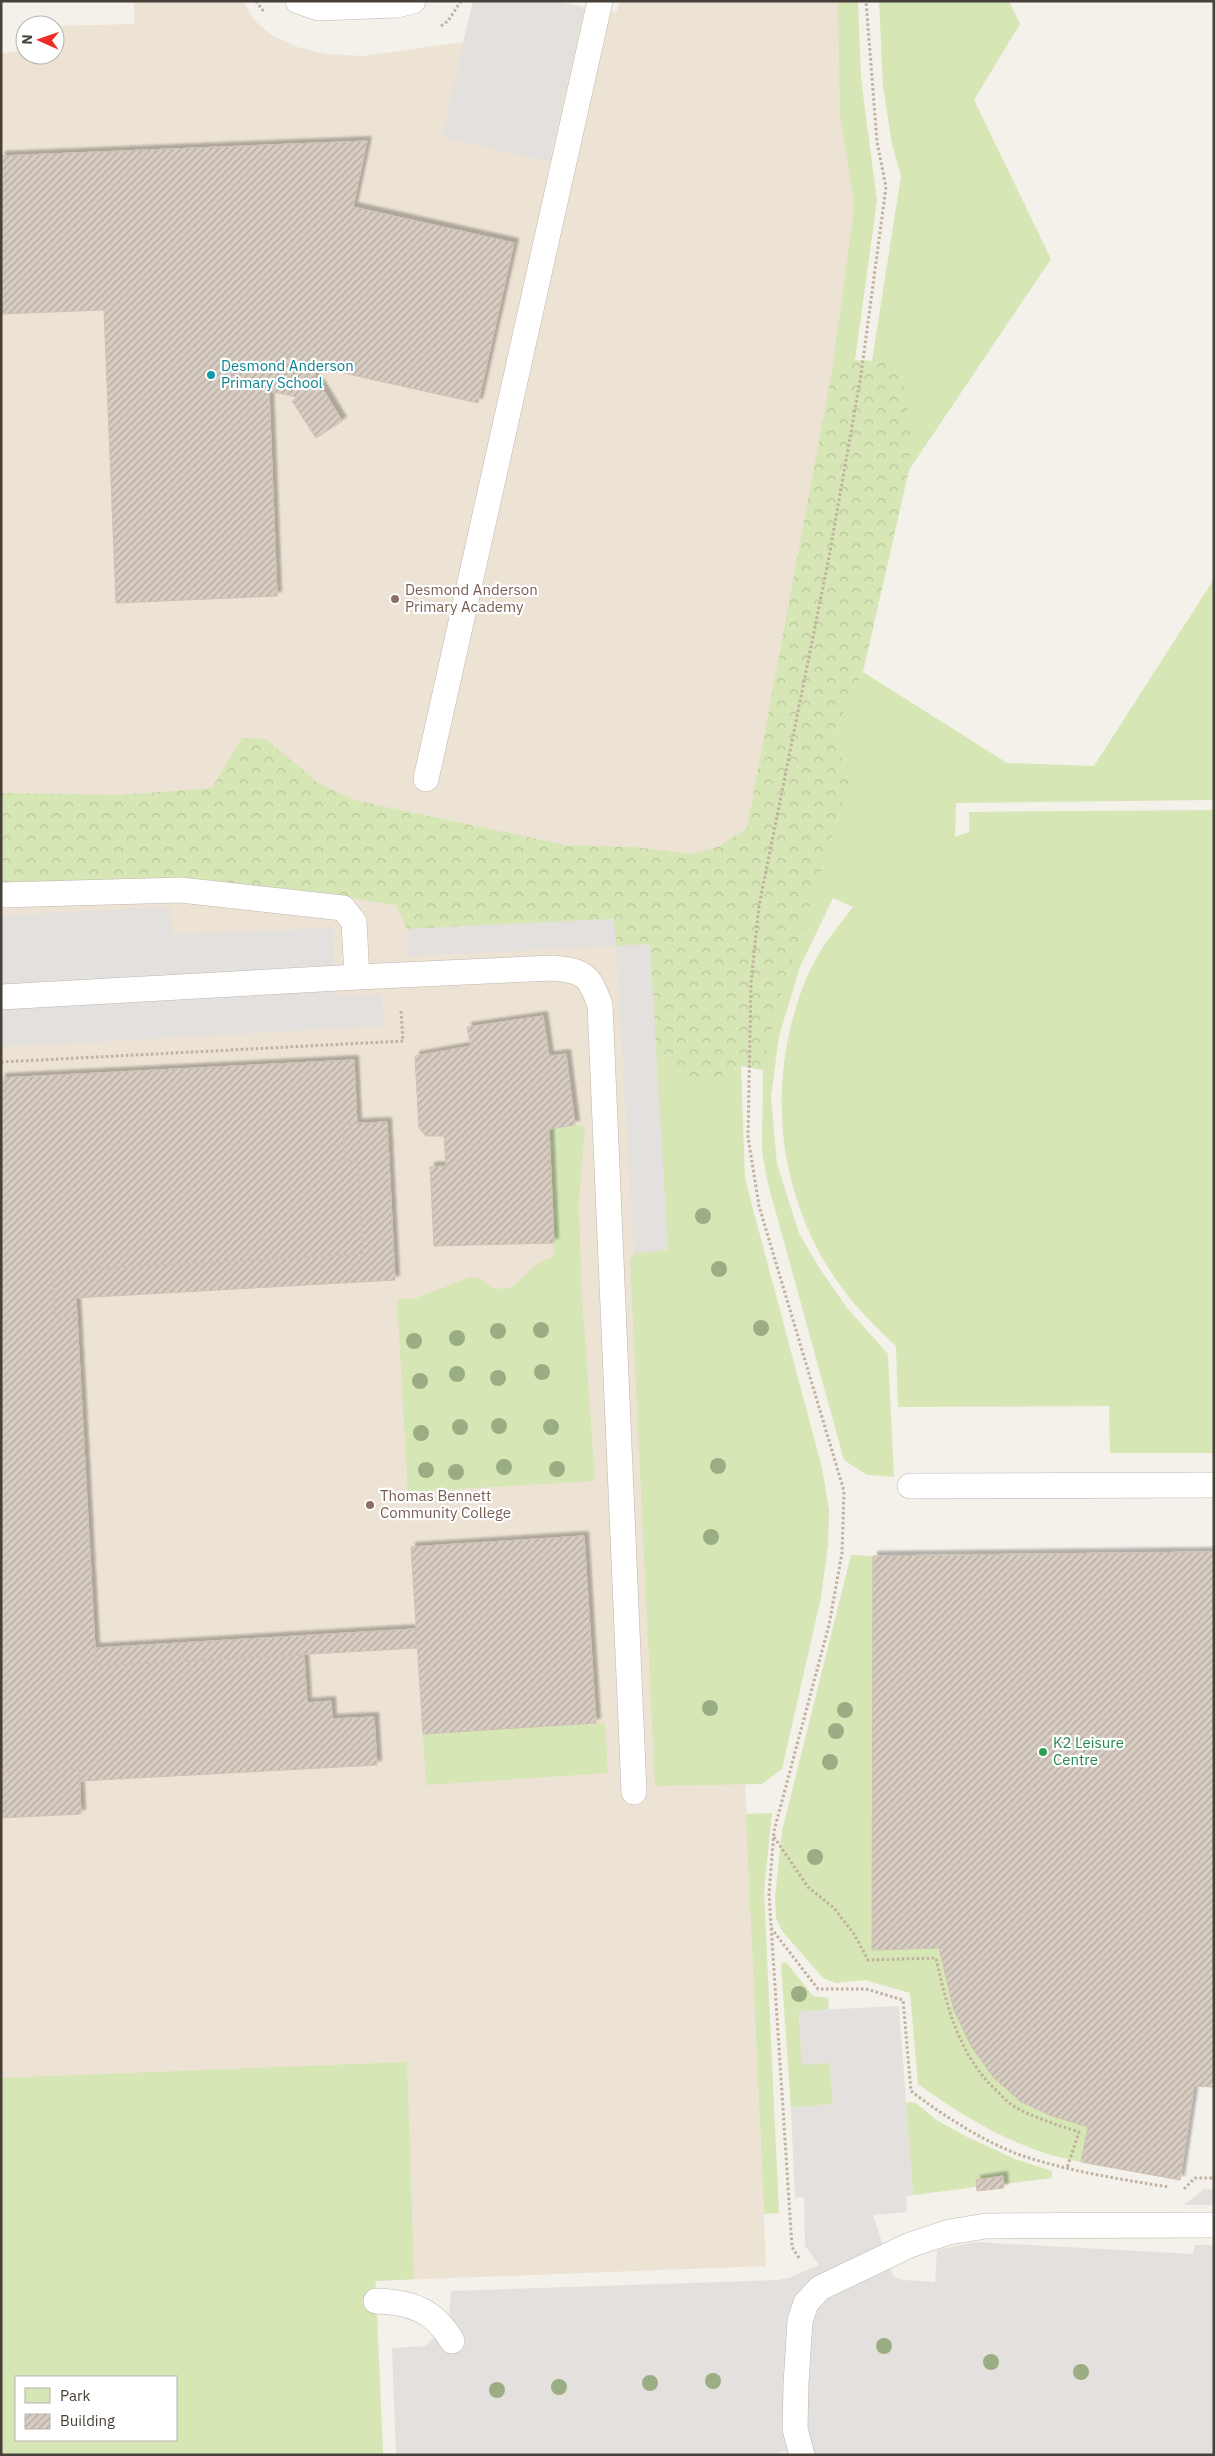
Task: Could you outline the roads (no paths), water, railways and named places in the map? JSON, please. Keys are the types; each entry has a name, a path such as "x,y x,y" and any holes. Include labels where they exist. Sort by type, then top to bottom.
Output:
{"lane":[{"path":"298,1 318,8 397,5 413,1"},
{"path":"426,779 600,1"},
{"path":"1,895 182,890 343,908 354,922 357,977"},
{"path":"1,997 553,968 575,970 592,982 600,1005 634,1792"},
{"path":"910,1486 1214,1486"},
{"path":"802,2455 795,2428 800,2321 806,2302 820,2288 867,2264 949,2232 986,2226 1214,2224"},
{"path":"376,2301 396,2301 433,2316 452,2341"}],"place":[{"name":"Desmond Anderson Primary School","path":"211,375"},
{"name":"Desmond Anderson Primary Academy","path":"395,599"},
{"name":"Thomas Bennett Community College","path":"370,1505"},
{"name":"K2 Leisure Centre","path":"1043,1752"}]}
